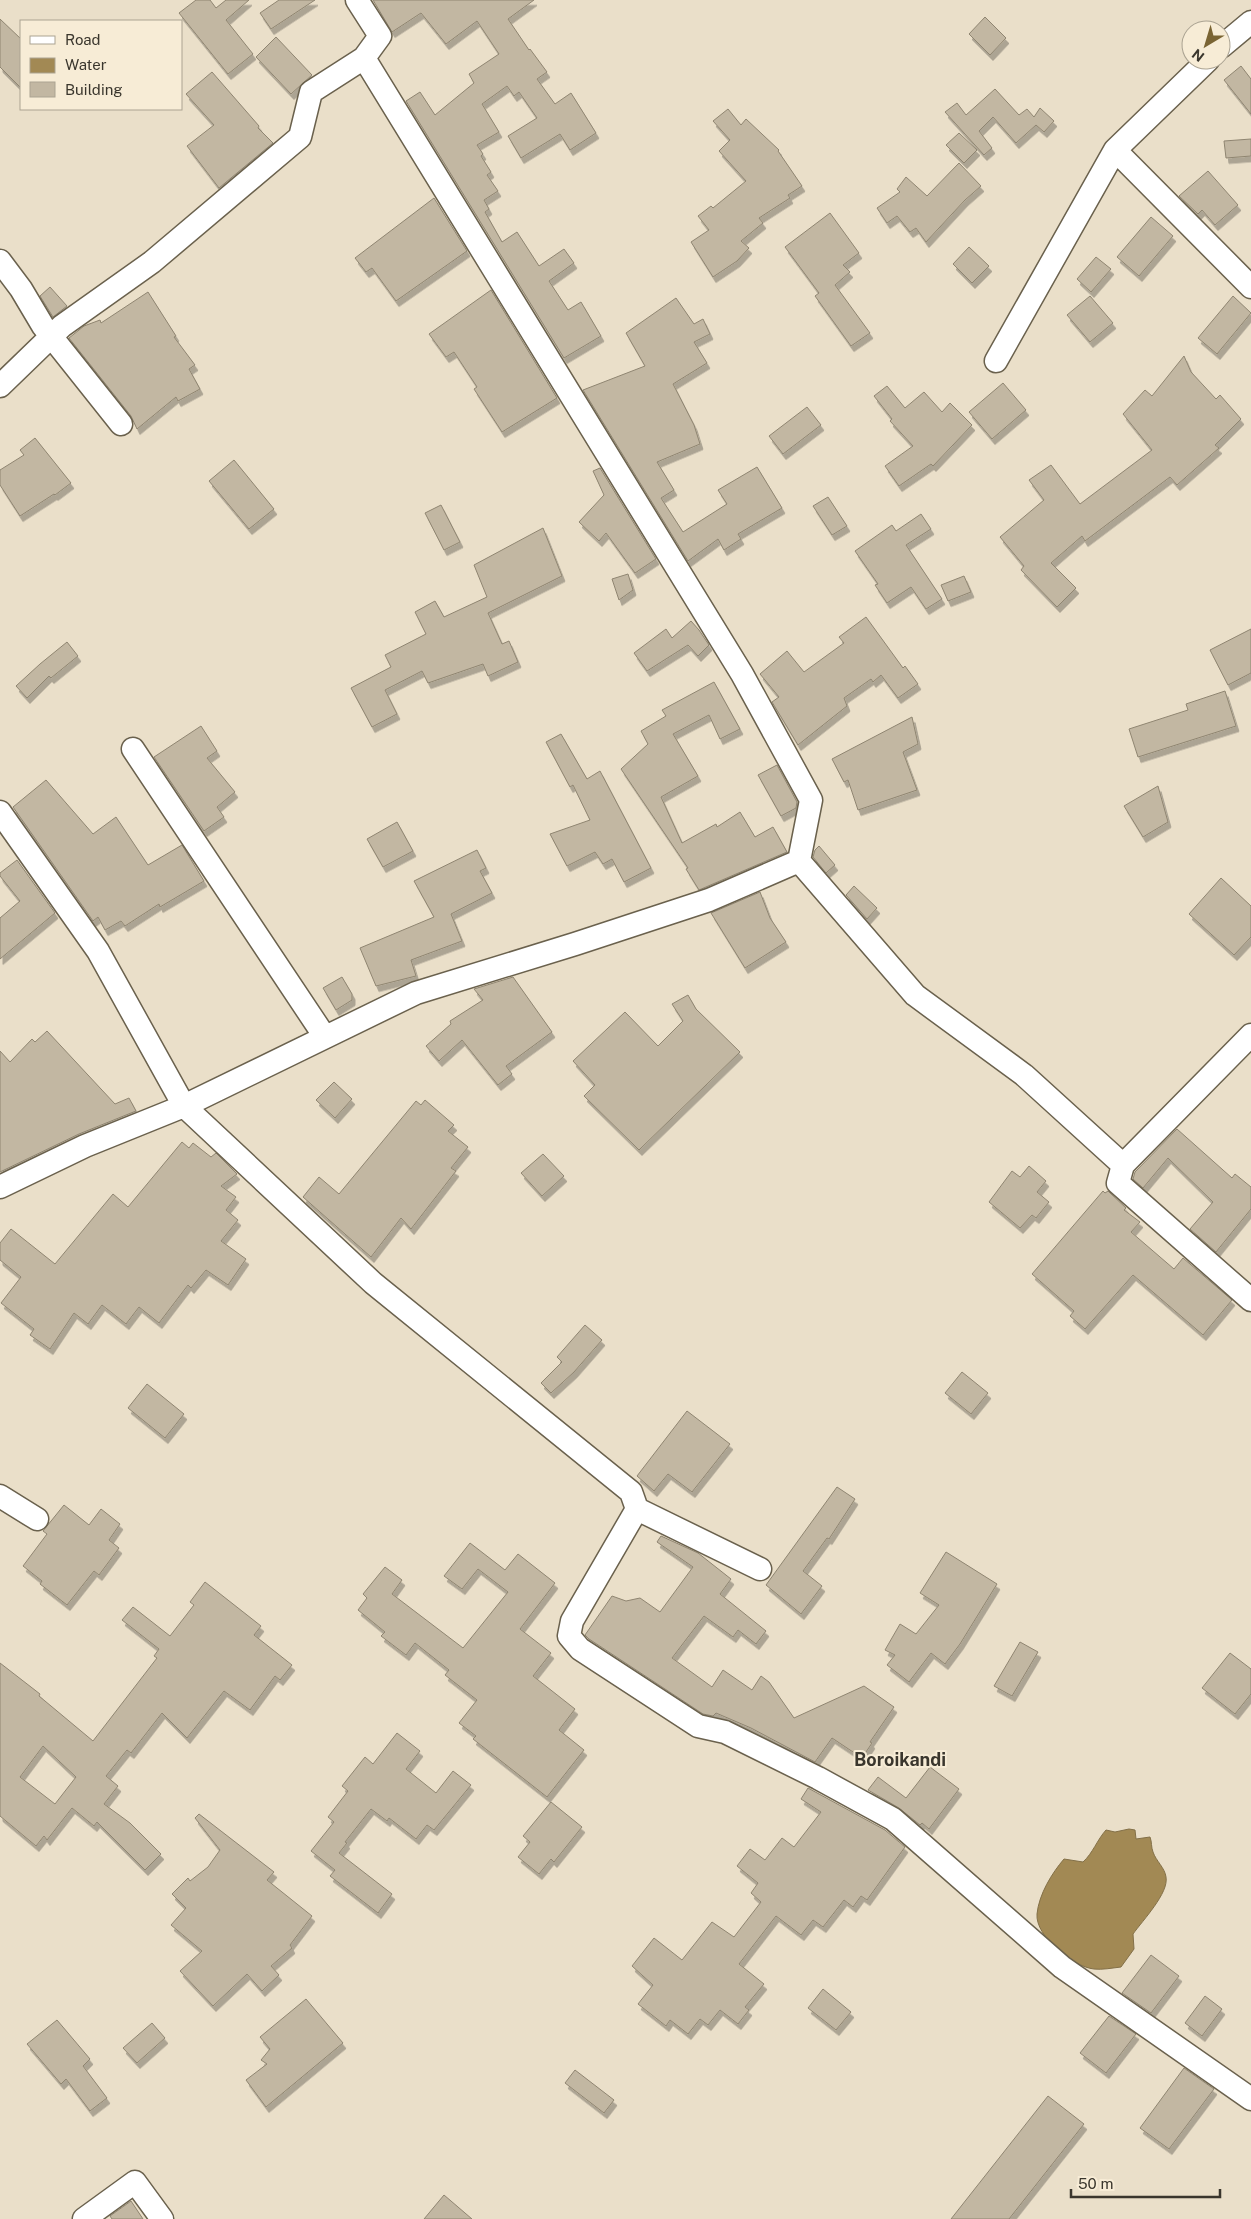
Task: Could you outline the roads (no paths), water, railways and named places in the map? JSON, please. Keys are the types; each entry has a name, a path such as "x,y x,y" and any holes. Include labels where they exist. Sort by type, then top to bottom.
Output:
{"street":[{"path":"0,386 62,326 152,262 300,137 311,92 364,58 380,36 357,0"},
{"path":"1231,39 1251,22"},
{"path":"364,58 742,674 811,800 799,861"},
{"path":"996,361 1116,150 1198,70"},
{"path":"1116,150 1251,287"},
{"path":"0,261 21,288 43,326 121,424"},
{"path":"133,749 325,1037"},
{"path":"0,812 98,951 184,1106 373,1283 631,1492 637,1509 760,1569"},
{"path":"0,1188 85,1146 184,1106 416,993 709,900 799,861"},
{"path":"799,861 915,995 1024,1075 1123,1165"},
{"path":"1251,1035 1123,1165 1118,1183 1251,1300"},
{"path":"0,1496 37,1519"},
{"path":"637,1509 572,1621 569,1636 580,1649 698,1726 724,1732 818,1778 893,1819 1062,1967 1251,2099"},
{"path":"84,2219 135,2182 162,2219"}],"water":[{"path":"1129,1829 1135,1830 1136,1839 1150,1837 1153,1852 1166,1877 1164,1891 1133,1934 1134,1949 1121,1967 1094,1969 1085,1967 1066,1957 1042,1932 1037,1914 1040,1899 1051,1877 1064,1859 1083,1862 1090,1855 1106,1830 1115,1832"}],"district":[{"name":"Boroikandi","path":"900,1760"}]}
